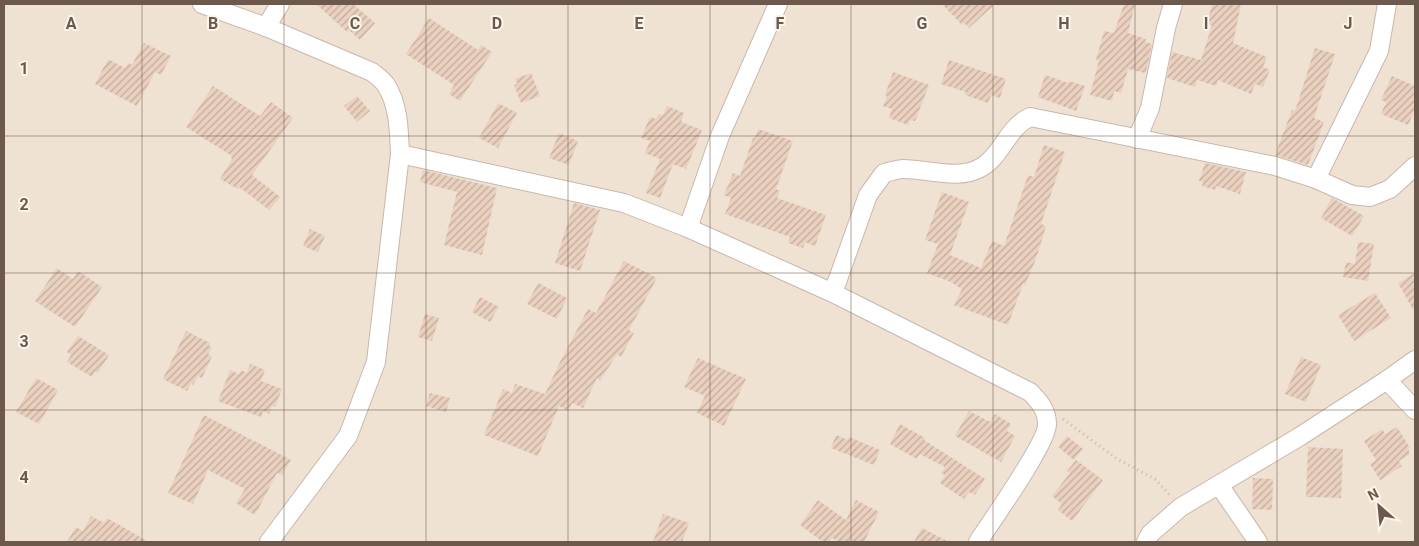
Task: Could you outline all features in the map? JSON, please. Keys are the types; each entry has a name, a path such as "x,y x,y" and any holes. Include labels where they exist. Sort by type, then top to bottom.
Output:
{"street":[{"path":"202,4 266,27 372,72 386,85 393,100 399,127 400,154 376,362 348,436 269,542"},
{"path":"266,27 280,4"},
{"path":"688,228 720,136 778,4"},
{"path":"1137,139 1150,108 1166,28 1173,4"},
{"path":"1316,178 1379,51 1387,4"},
{"path":"833,293 868,195 884,173 902,169 933,173 967,174 987,164 1022,120 1030,117 1275,166 1316,178 1352,195 1370,197 1390,189 1415,166"},
{"path":"400,154 624,203 688,228 833,293 1030,392 1042,404 1048,425 1038,450 978,542"},
{"path":"1146,542 1150,534 1181,507 1299,437 1415,360"},
{"path":"1387,380 1415,410"},
{"path":"1219,485 1258,542"}],"path":[{"path":"1042,404 1117,459 1155,479 1181,507"}],"shaded area":[{"path":"4,4 1415,4 1415,542 4,542"}],"building":[{"path":"316,4 353,4 375,23 360,40 349,30 347,32"},
{"path":"942,4 995,4 969,28 964,23 962,25"},
{"path":"1124,4 1135,4 1128,33 1146,39 1145,42 1152,44 1146,72 1128,69 1121,93 1114,91 1112,101 1090,95 1099,60 1096,60 1104,31 1114,33"},
{"path":"1212,4 1241,4 1233,43 1267,57 1263,67 1270,70 1263,87 1255,84 1251,94 1218,80 1216,86 1197,80 1195,87 1167,78 1172,52 1201,60 1212,25 1207,24"},
{"path":"429,18 478,50 481,45 492,52 460,101 449,94 454,85 406,54"},
{"path":"144,43 171,56 161,75 155,72 137,106 95,84 108,59 125,68 128,63 132,65"},
{"path":"1315,48 1335,54 1314,118 1324,122 1308,165 1275,155 1292,110 1295,111"},
{"path":"949,60 1006,79 1000,98 991,95 988,103 965,95 966,92 941,84"},
{"path":"893,72 929,85 915,121 910,120 908,125 889,118 892,109 883,106"},
{"path":"531,73 540,96 521,103 514,85 517,84 515,79"},
{"path":"1045,75 1068,83 1069,81 1085,86 1076,111 1038,97"},
{"path":"1392,76 1415,86 1415,109 1408,125 1381,114 1386,102 1381,100"},
{"path":"213,86 260,116 271,102 293,118 252,175 280,197 269,210 239,187 238,189 220,179 232,156 186,127"},
{"path":"357,96 370,111 357,122 344,106"},
{"path":"498,103 517,113 498,148 479,138"},
{"path":"667,106 684,113 681,122 702,130 686,169 673,164 660,198 646,193 660,159 645,153 650,141 641,138 650,117 656,119 659,114 663,115"},
{"path":"758,129 793,141 776,189 780,191 777,198 826,215 815,246 805,242 803,248 788,243 790,237 725,214 731,198 724,195 733,173 740,176"},
{"path":"559,133 578,141 569,165 549,158"},
{"path":"1044,145 1065,152 1041,224 1046,226 1036,259 1025,285 1023,284 1008,325 954,305 962,289 951,282 927,273 938,244 925,240 942,192 969,202 950,255 981,268 992,241 1004,246 1028,175 1034,177"},
{"path":"1205,163 1246,172 1240,194 1216,186 1215,190 1202,186 1203,182 1199,181"},
{"path":"423,170 497,188 482,255 444,245 457,192 420,182"},
{"path":"1332,198 1364,216 1352,236 1321,218"},
{"path":"574,203 600,210 580,271 555,263"},
{"path":"310,229 325,236 318,252 303,246"},
{"path":"1358,242 1374,244 1368,281 1343,277 1346,262 1355,264"},
{"path":"624,261 657,278 629,330 634,333 621,357 617,354 600,381 597,378 583,408 572,403 568,411 559,406 538,456 484,435 503,389 512,393 515,384 545,394 588,309 596,313"},
{"path":"57,268 73,279 78,271 102,287 75,327 35,301"},
{"path":"1415,273 1415,313 1398,283"},
{"path":"538,283 567,298 557,319 527,304"},
{"path":"1375,293 1391,318 1354,341 1338,315"},
{"path":"480,297 499,307 490,322 472,312"},
{"path":"425,314 439,318 432,341 418,337"},
{"path":"186,331 210,343 209,346 212,347 208,354 212,356 202,378 198,376 193,385 191,383 187,391 163,379"},
{"path":"78,336 109,355 98,373 95,371 92,377 67,362 71,355 67,352"},
{"path":"1301,357 1321,365 1306,402 1285,394"},
{"path":"698,358 746,379 724,426 697,413 705,396 684,387"},
{"path":"250,364 265,370 261,381 282,389 275,407 272,406 269,414 263,411 261,417 218,401 230,370 239,374 241,370 247,373"},
{"path":"36,378 58,390 39,424 16,412"},
{"path":"430,393 450,398 446,412 426,406"},
{"path":"969,411 990,422 995,414 1011,424 1007,431 1015,436 1001,462 955,436"},
{"path":"204,415 291,460 282,475 277,473 255,515 236,503 245,489 208,470 193,504 168,493"},
{"path":"900,424 925,438 924,440 985,479 975,495 969,492 964,499 940,483 945,475 941,473 945,467 920,454 917,459 890,444"},
{"path":"1397,427 1410,448 1408,449 1410,454 1399,461 1402,466 1380,480 1370,464 1376,460 1364,441 1382,429 1385,434"},
{"path":"836,435 848,440 849,437 880,450 874,465 831,448"},
{"path":"1067,436 1083,449 1074,460 1058,447"},
{"path":"1308,447 1343,449 1341,498 1306,497"},
{"path":"1076,460 1103,480 1072,521 1058,510 1062,504 1052,496 1070,473 1067,471"},
{"path":"1253,478 1273,479 1272,510 1252,509"},
{"path":"818,500 846,520 856,500 879,512 864,542 840,542 832,538 829,542 823,542 800,525"},
{"path":"663,514 689,523 682,542 653,542"},
{"path":"91,516 104,523 107,518 149,542 67,542 76,527 83,531"},
{"path":"922,528 949,542 914,542"}]}
